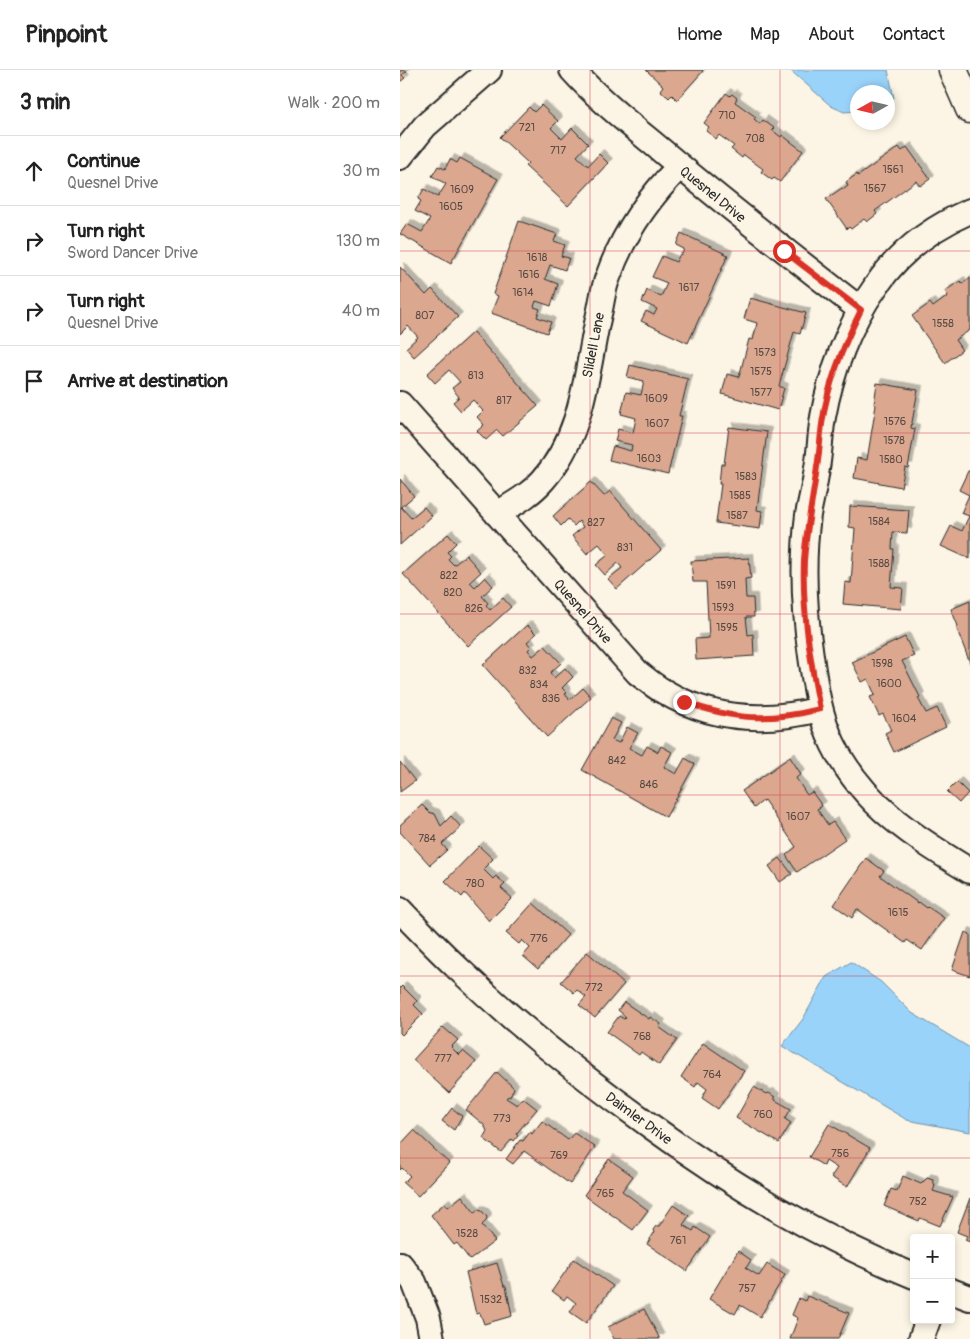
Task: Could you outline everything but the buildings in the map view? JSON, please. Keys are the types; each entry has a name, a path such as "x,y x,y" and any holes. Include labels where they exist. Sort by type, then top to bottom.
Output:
{"street":[{"path":"400,157 425,126 488,70"},
{"name":"Quesnel Drive","path":"572,70 588,89 680,166 784,251 861,310"},
{"path":"953,70 970,109"},
{"name":"Slidell Lane","path":"497,514 521,500 535,488 559,459 572,434 581,408 592,343 607,278 622,244 640,212 680,166"},
{"path":"970,210 923,237 898,259 876,285 848,336 833,376 823,417 817,468 808,515 804,563 806,620 814,681 820,709 833,743 849,772 869,798 893,820 920,840 970,871"},
{"name":"Quesnel Drive","path":"400,404 638,673 662,691 698,707 737,717 767,718 797,715 820,709"},
{"name":"Daimler Drive","path":"400,910 464,974 530,1034 601,1091 690,1155 761,1201 826,1237 910,1274"},
{"path":"400,1264 414,1282 428,1318 432,1339"},
{"path":"955,1292 970,1298"},
{"path":"920,1339 926,1324"}],"water":[{"path":"790,70 888,70 891,85 850,85 850,112 844,112 831,106"},
{"path":"851,962 881,982 912,1013 970,1048 970,1132 907,1120 782,1046 803,1019 826,977"}],"route":[{"path":"684,702 713,712 737,717 767,718 797,715 820,709 814,681 806,620 804,563 808,515 817,468 823,417 833,376 848,336 861,310 784,251"}]}
